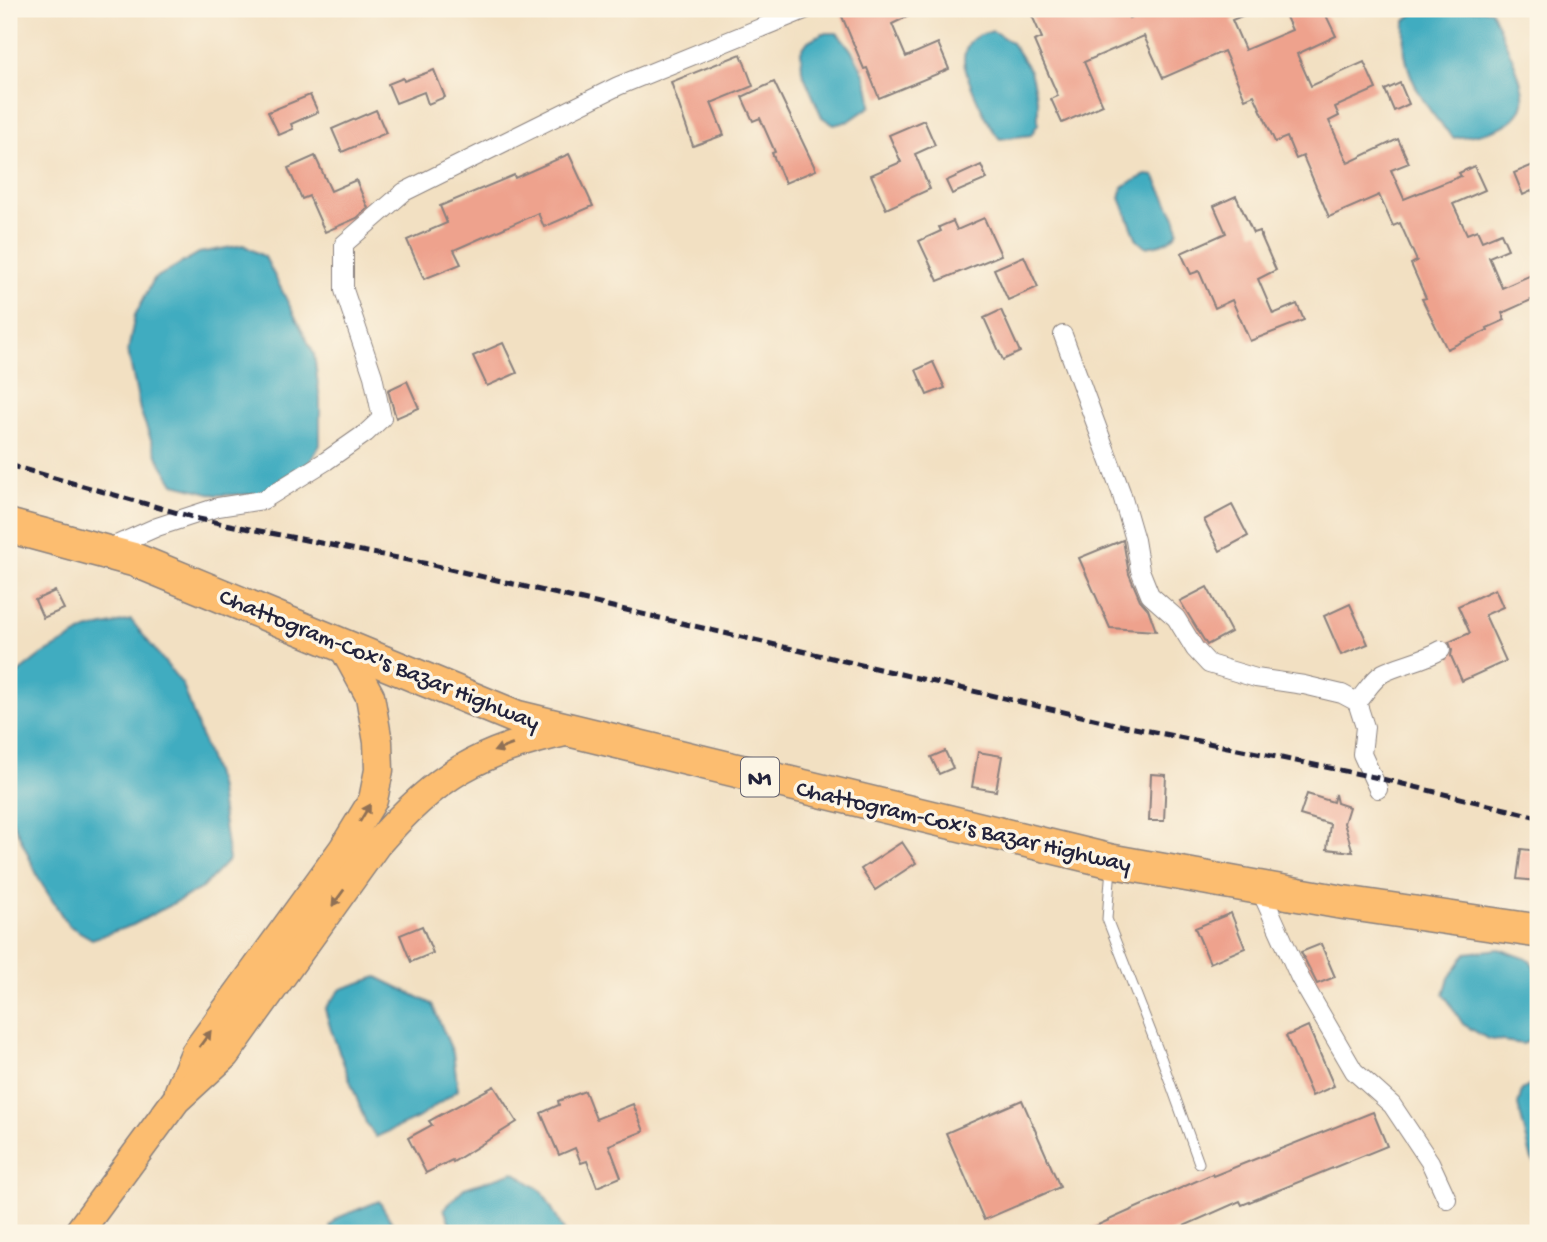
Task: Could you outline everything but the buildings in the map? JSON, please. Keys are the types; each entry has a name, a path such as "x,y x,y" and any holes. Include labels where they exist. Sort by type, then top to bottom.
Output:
{"highway":[{"name":"Chattogram-Cox's Bazar Highway","path":"9,526 135,560 516,717 1111,861 1340,902 1538,931"}],"main road":[{"path":"176,1100 195,1053 343,849 373,800 379,771 378,742 370,696 342,645"},
{"path":"78,1233 176,1100 225,1055 376,845 420,798 445,778 483,756 525,741 569,730"}],"street":[{"path":"102,551 157,527 218,507 263,500 326,461 366,433 382,418 373,376 344,290 344,244 404,192 618,86 807,9"},
{"path":"1063,335 1121,492 1135,540 1140,570 1150,595 1175,618 1195,649 1209,664 1256,678 1342,694 1357,702 1365,727 1362,754 1378,789"},
{"path":"1357,702 1372,682 1384,673 1441,650"},
{"path":"1259,887 1300,978 1354,1071 1392,1105 1430,1162 1447,1199"}],"lane":[{"path":"1111,861 1107,919 1163,1060 1199,1163"}],"water":[{"path":"1419,9 1491,10 1521,83 1523,103 1513,119 1494,130 1454,138 1438,120 1417,89 1405,54 1405,21"},
{"path":"993,31 1012,43 1030,71 1038,103 1038,124 1031,135 1000,139 972,88 965,67 965,53 971,40"},
{"path":"823,33 837,33 850,48 861,67 870,96 871,106 849,121 834,125 822,117 802,71 801,51 808,41"},
{"path":"1146,175 1154,176 1176,219 1178,231 1168,241 1145,247 1137,240 1120,198 1123,186"},
{"path":"243,245 265,257 314,354 320,400 320,445 304,472 268,494 217,495 174,484 158,458 140,410 128,351 135,315 154,279 199,253"},
{"path":"131,620 183,685 218,784 229,860 202,888 133,925 92,939 68,925 40,881 9,813 9,680 38,657 86,630"},
{"path":"1499,949 1530,960 1538,973 1538,1037 1523,1044 1488,1039 1463,1024 1444,994 1449,978 1466,953"},
{"path":"377,977 432,1004 453,1053 458,1090 418,1118 376,1137 366,1123 325,1009 341,989"},
{"path":"1538,1081 1538,1166 1532,1160 1518,1105 1522,1090"},
{"path":"514,1172 543,1192 565,1233 454,1233 444,1209 464,1188"},
{"path":"379,1201 398,1233 331,1233 330,1227 337,1218"}],"railway":[{"path":"9,465 199,519 428,564 1115,724 1374,777 1538,817"}]}
